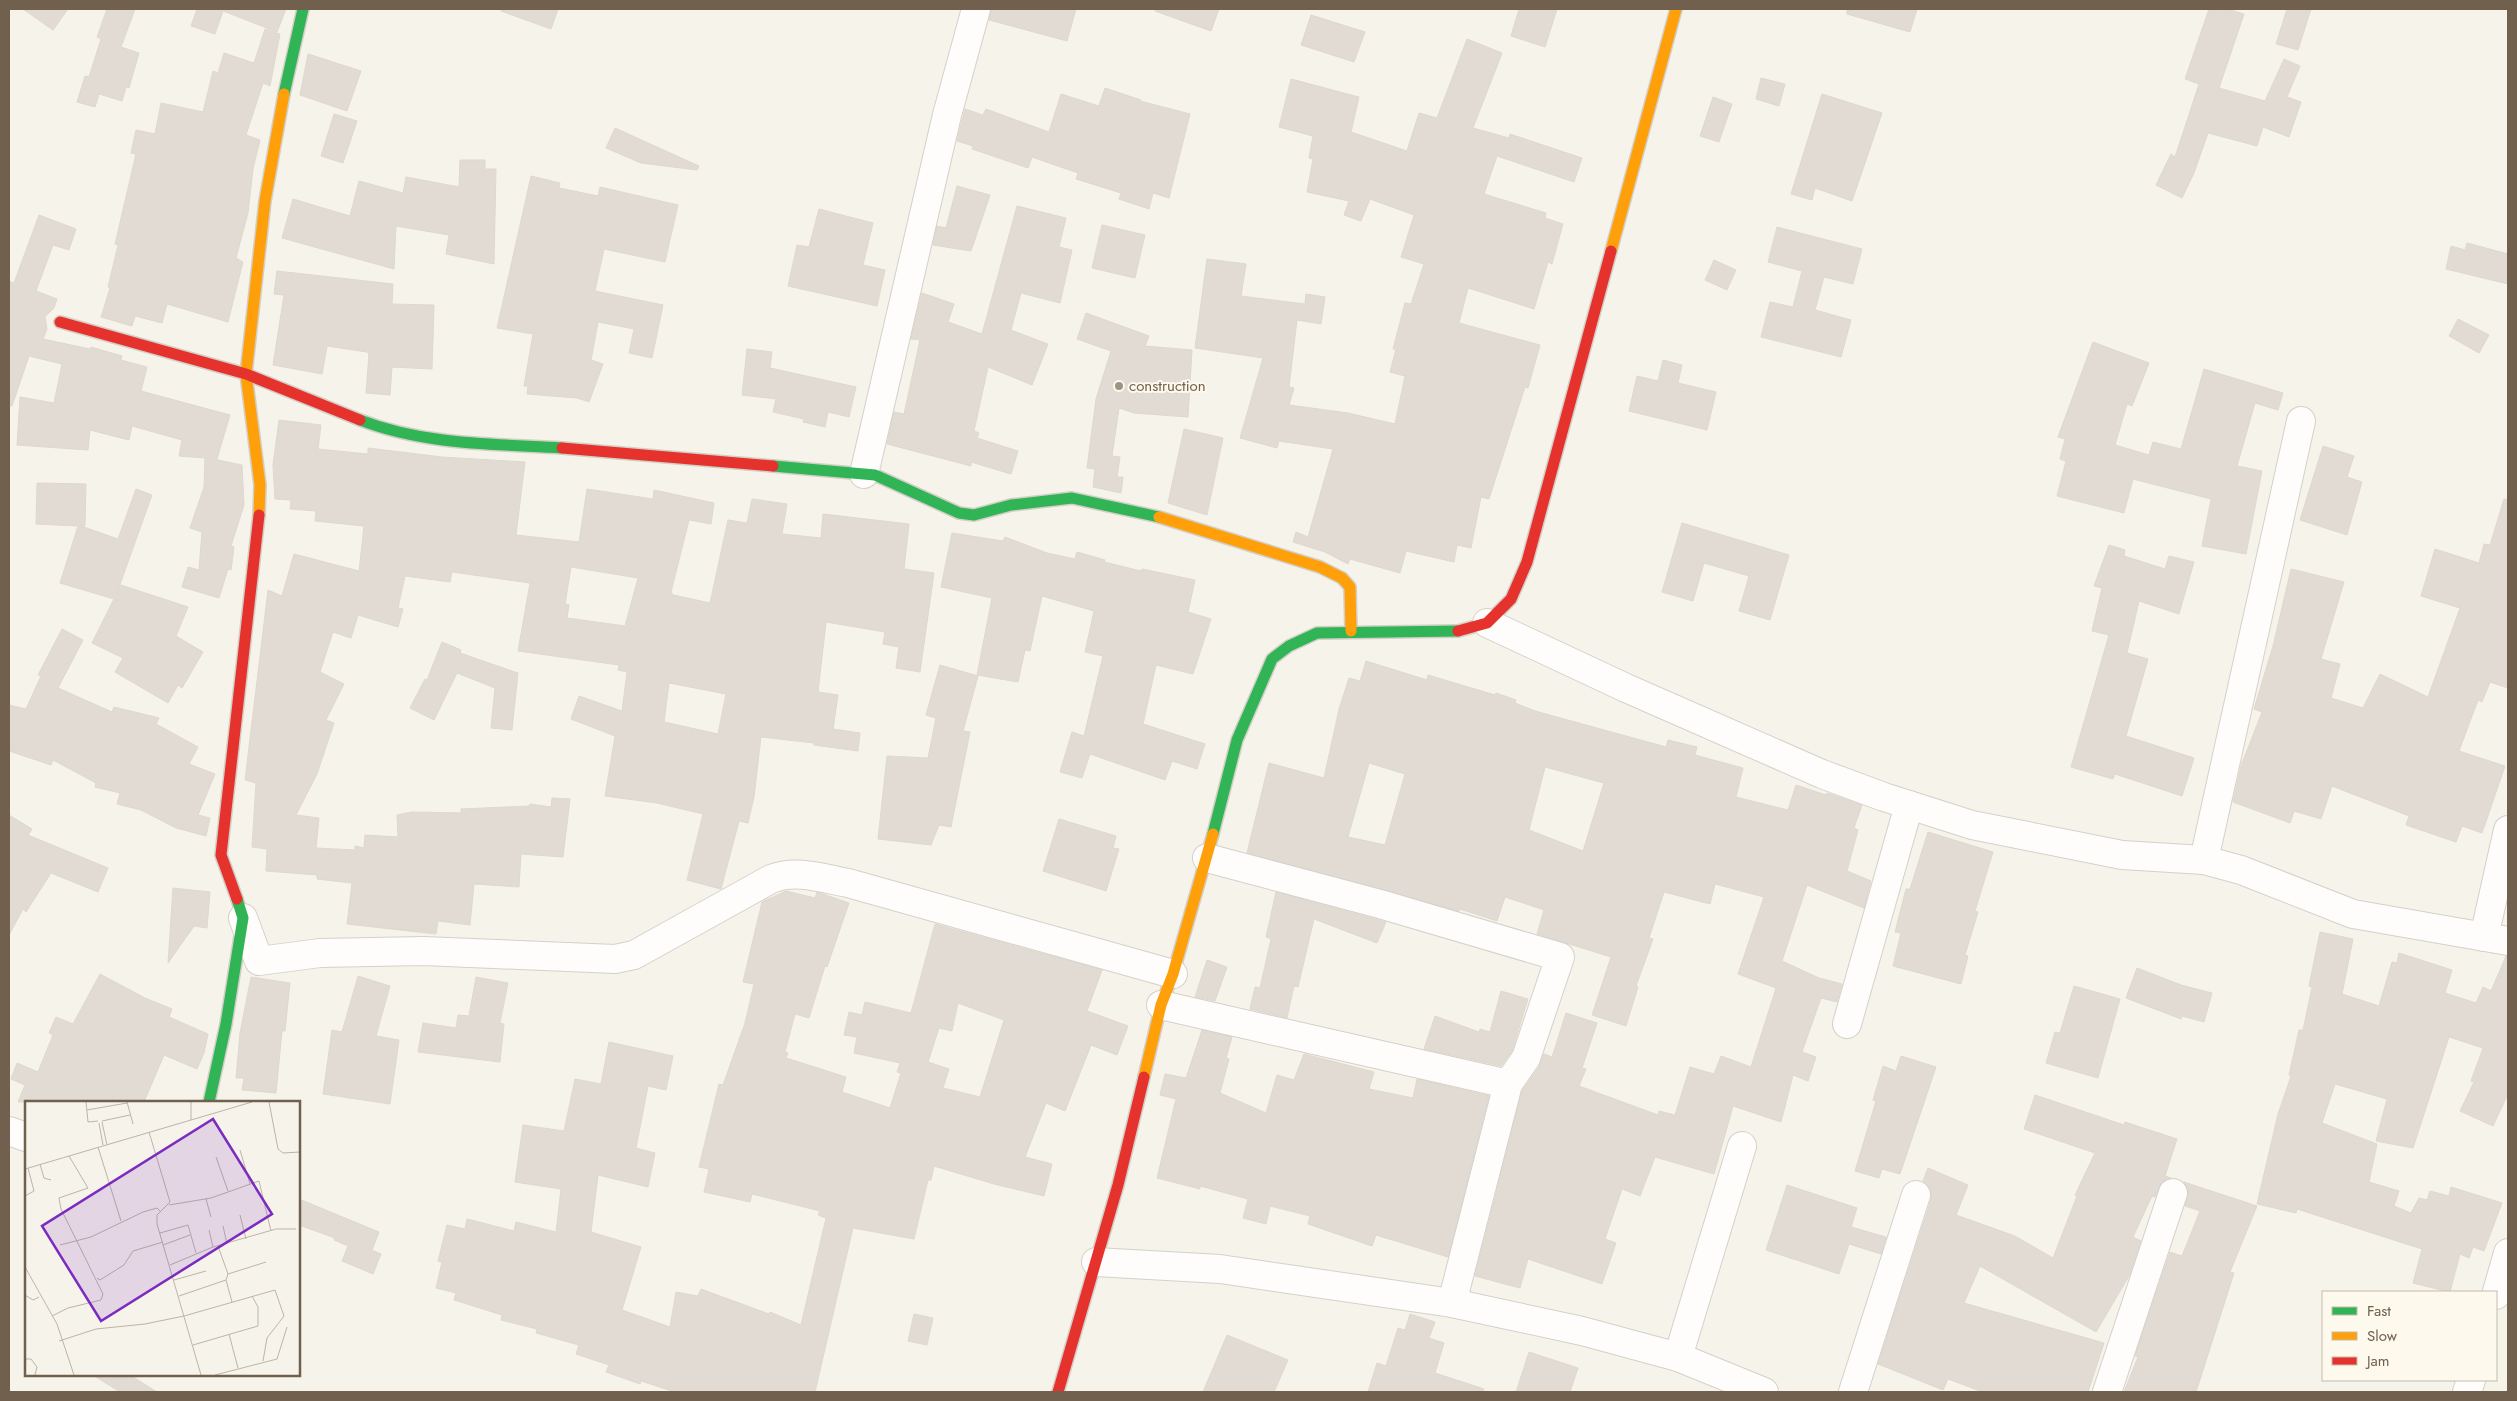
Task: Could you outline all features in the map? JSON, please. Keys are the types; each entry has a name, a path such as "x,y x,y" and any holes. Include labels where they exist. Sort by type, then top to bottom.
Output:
{"street":[{"path":"303,9 292,52 265,201 246,374 260,485 258,528 221,855 259,962 320,953 422,950 614,959 634,955 770,879 783,874 794,874 848,883 1173,974"},
{"path":"864,474 947,115 976,9"},
{"path":"1058,1392 1118,1185 1161,1005 1173,974 1207,858 1238,740 1259,685 1272,659 1289,646 1317,633 1351,631 1452,632 1488,623 1510,599 1527,562 1676,9"},
{"path":"60,322 246,374 376,426 443,441 638,452 875,475 959,513 974,515 1011,505 1072,498 1164,518 1320,567 1342,578 1350,587 1351,631"},
{"path":"2204,860 2302,421"},
{"path":"1488,623 1626,688 1822,774 1909,805 1972,825 2122,855 2204,860 2242,870 2353,914 2496,939 2508,830"},
{"path":"1847,1024 1909,805"},
{"path":"1207,858 1380,904 1560,957 1526,1058 1508,1084 1452,1303"},
{"path":"209,1101 226,1024 243,918"},
{"path":"1161,1005 1508,1084"},
{"path":"9,1131 25,1137"},
{"path":"1678,1357 1742,1146"},
{"path":"2107,1392 2173,1193"},
{"path":"1853,1392 1916,1195"},
{"path":"2497,1292 2508,1253"},
{"path":"1096,1262 1220,1269 1452,1303 1582,1332 1678,1357 1730,1386 1764,1392"}],"building":[{"path":"23,9 68,9 53,30"},
{"path":"107,9 135,9 121,47 139,53 129,88 126,87 122,101 99,94 95,107 77,102 85,76 89,77 101,39 97,37"},
{"path":"197,9 286,9 277,32 223,11 215,34 191,26"},
{"path":"502,9 558,9 551,29 501,11"},
{"path":"991,9 1076,9 1067,41 989,20"},
{"path":"1155,9 1219,9 1211,31 1155,11"},
{"path":"1519,9 1557,9 1545,47 1511,36"},
{"path":"1847,9 1917,9 1910,32 1847,14"},
{"path":"2209,9 2227,9 2244,14 2219,88 2265,101 2284,59 2300,66 2287,97 2301,102 2289,137 2263,127 2257,146 2208,133 2194,173 2182,198 2156,185 2171,154 2175,157 2199,84 2185,79"},
{"path":"2287,9 2311,9 2298,50 2276,44"},
{"path":"1311,15 1365,32 1354,62 1301,45"},
{"path":"265,29 280,34 270,86 263,83 246,135 260,140 253,169 248,213 236,258 243,262 228,322 167,304 162,323 135,316 132,326 101,317 110,288 108,287 118,245 115,244 136,154 131,153 136,130 155,134 161,103 203,112 213,71 218,73 224,53 254,63"},
{"path":"1467,39 1502,53 1473,128 1509,138 1510,134 1582,158 1574,182 1497,156 1484,194 1546,213 1545,218 1563,224 1552,264 1548,262 1534,309 1468,288 1459,323 1540,345 1528,388 1525,387 1489,499 1481,497 1471,548 1457,545 1454,562 1406,551 1400,573 1350,559 1348,564 1325,552 1293,542 1296,532 1308,537 1333,449 1279,441 1277,448 1240,438 1263,358 1195,348 1207,259 1246,264 1241,296 1305,304 1306,294 1325,297 1321,324 1297,320 1289,387 1294,388 1289,405 1348,413 1395,424 1405,376 1390,372 1396,349 1393,349 1405,303 1411,304 1424,264 1401,257 1414,215 1370,199 1361,221 1344,215 1349,201 1307,192 1313,159 1309,158 1313,136 1279,127 1291,79 1359,97 1351,132 1407,151 1419,113 1437,118"},
{"path":"308,54 361,71 347,111 300,95"},
{"path":"1761,78 1785,84 1779,106 1756,99"},
{"path":"1105,88 1140,101 1190,114 1169,198 1153,193 1149,209 1119,199 1121,193 1076,179 1078,173 1032,157 1028,168 972,149 973,146 957,141 965,109 983,115 986,109 1049,132 1061,94 1099,106"},
{"path":"1822,94 1882,113 1852,201 1815,188 1812,200 1791,194"},
{"path":"1713,97 1732,104 1719,142 1700,136"},
{"path":"334,114 357,121 343,163 321,156"},
{"path":"615,128 699,166 697,170 641,163 606,148"},
{"path":"460,160 485,160 485,169 496,169 494,264 446,254 449,235 396,226 394,269 282,238 293,199 350,216 359,181 403,193 406,177 459,187"},
{"path":"531,176 560,183 559,188 598,196 600,187 678,205 665,262 604,249 595,291 663,305 652,358 629,353 634,329 598,322 591,360 603,364 589,402 577,398 527,394 528,386 524,386 533,334 497,328"},
{"path":"957,186 990,195 971,251 933,245 937,226 946,228"},
{"path":"1017,206 1066,218 1059,247 1072,250 1060,303 1021,293 1011,330 1048,344 1032,385 988,367 974,431 979,433 977,438 1018,451 1011,474 971,462 971,466 887,444 894,412 904,414 920,340 911,339 922,293 954,304 948,322 982,334"},
{"path":"819,209 873,223 863,265 885,270 877,306 788,286 797,245 809,247"},
{"path":"39,215 76,229 69,250 53,245 36,291 57,299 54,308 45,317 47,329 43,339 90,349 91,347 122,356 121,360 147,367 141,391 230,415 217,459 213,459 242,465 244,505 231,546 234,547 231,570 228,569 219,598 182,587 188,567 199,570 202,532 190,528 204,487 205,458 179,456 182,440 132,426 129,440 90,430 88,450 17,445 20,397 54,403 62,364 29,356 12,406 9,406 9,281 14,283"},
{"path":"1102,225 1145,235 1135,278 1092,268"},
{"path":"1777,227 1862,249 1853,284 1824,277 1815,310 1851,320 1841,357 1761,337 1770,302 1793,307 1802,271 1768,262"},
{"path":"2467,243 2508,254 2508,284 2446,269 2451,246 2465,250"},
{"path":"1714,260 1736,270 1727,290 1705,280"},
{"path":"277,271 393,284 392,304 434,305 432,369 392,367 390,395 366,393 369,354 367,352 327,346 322,374 273,365 284,295 274,294"},
{"path":"1086,313 1149,336 1145,346 1192,350 1188,417 1134,413 1119,408 1112,456 1120,457 1117,477 1123,477 1121,493 1093,487 1095,469 1087,468 1096,399 1111,351 1077,339"},
{"path":"2458,319 2489,335 2479,353 2449,336"},
{"path":"2093,342 2149,363 2132,406 2127,404 2115,445 2149,455 2153,442 2181,449 2204,369 2283,393 2278,410 2255,403 2237,466 2262,471 2246,554 2202,546 2211,499 2133,479 2124,513 2057,496 2066,461 2060,459 2065,439 2058,437"},
{"path":"747,349 772,352 770,368 856,387 849,417 828,412 825,427 803,422 804,419 773,412 776,399 742,395"},
{"path":"1663,360 1682,365 1678,383 1716,392 1707,430 1629,411 1637,376 1658,381"},
{"path":"279,420 321,425 318,449 368,454 368,448 442,457 525,462 516,535 579,542 587,489 653,499 654,490 714,503 711,524 689,520 671,592 673,595 710,603 728,520 747,523 752,499 787,504 782,534 821,538 823,514 909,524 904,569 934,573 920,672 896,668 899,647 883,644 885,632 826,622 818,692 838,695 833,729 860,733 858,751 814,745 814,743 761,737 754,797 748,823 739,821 721,889 687,880 703,814 657,803 605,796 615,736 571,719 579,696 622,711 627,672 618,670 619,665 518,651 530,583 452,572 450,582 405,576 398,608 403,609 398,627 358,615 351,638 333,632 320,672 344,684 326,720 334,723 317,774 296,815 319,818 316,848 355,850 355,846 364,848 365,835 398,837 397,815 412,812 461,813 461,809 529,806 530,804 551,807 552,798 570,799 563,857 521,854 519,887 474,884 470,925 438,921 436,934 347,924 352,883 317,879 317,875 266,871 267,849 252,847 256,783 245,780 268,590 282,596 294,554 359,571 364,526 315,521 316,511 290,509 291,500 275,499 273,465","holes":["571,567 638,578 625,626 567,618 569,605 565,604","669,683 726,694 718,734 664,722"]},
{"path":"1184,429 1223,438 1207,515 1168,503"},
{"path":"2323,446 2354,456 2347,477 2362,482 2347,535 2300,520"},
{"path":"37,483 86,484 85,526 81,526 118,539 136,489 152,495 118,590 121,585 188,607 176,636 203,652 182,688 178,685 168,703 115,672 123,658 92,643 114,599 60,583 78,526 36,524"},
{"path":"2504,499 2508,500 2508,688 2490,682 2482,702 2478,700 2459,751 2505,766 2482,833 2462,826 2456,842 2406,825 2409,816 2332,786 2321,819 2294,811 2290,823 2233,802 2241,766 2262,712 2254,709 2273,646 2291,569 2344,582 2321,659 2340,664 2331,698 2363,708 2380,674 2428,697 2460,608 2421,596 2435,549 2479,563 2484,544 2490,545"},
{"path":"1682,523 1789,555 1770,620 1739,611 1749,576 1704,563 1693,601 1662,592"},
{"path":"952,533 1003,541 1005,537 1047,553 1075,559 1077,552 1105,560 1104,562 1141,571 1142,569 1195,580 1188,612 1211,619 1193,674 1156,665 1143,724 1205,744 1197,769 1172,761 1165,780 1090,754 1082,778 1060,772 1072,732 1084,736 1103,656 1085,652 1094,611 1042,596 1030,651 1025,650 1018,682 977,675 992,598 941,587"},
{"path":"2109,545 2125,550 2124,556 2165,569 2169,556 2194,562 2179,614 2139,601 2127,653 2148,659 2126,736 2194,758 2182,796 2115,774 2113,779 2071,767 2109,635 2092,631 2102,588 2094,586"},
{"path":"62,629 83,640 58,688 112,712 114,707 159,718 156,724 198,747 189,764 215,774 198,815 210,818 206,836 176,828 141,810 117,804 120,793 95,787 96,783 53,760 51,765 9,751 9,705 26,709 41,676 38,675"},
{"path":"442,642 461,650 460,653 518,673 512,730 491,728 495,688 457,673 434,720 410,708 425,679 427,680"},
{"path":"1366,661 1427,680 1428,675 1495,695 1496,693 1516,700 1515,703 1535,711 1666,747 1668,740 1697,747 1695,755 1743,768 1736,797 1788,810 1796,785 1862,805 1854,828 1858,830 1847,871 1871,881 1864,908 1807,885 1782,961 1819,978 1842,984 1837,1002 1821,998 1802,1052 1816,1057 1808,1081 1793,1075 1781,1122 1733,1106 1714,1174 1655,1157 1640,1196 1622,1189 1605,1239 1616,1243 1602,1284 1528,1259 1520,1288 1475,1276 1522,1091 1539,1067 1544,1054 1552,1057 1566,1013 1597,1023 1582,1068 1586,1069 1579,1086 1658,1115 1659,1111 1675,1115 1690,1067 1714,1074 1721,1056 1751,1067 1776,988 1738,974 1764,897 1715,884 1710,904 1664,892 1649,938 1653,939 1636,986 1638,987 1626,1026 1592,1015 1611,957 1537,934 1544,910 1505,897 1497,921 1460,909 1459,911 1247,853 1269,763 1324,778 1339,709 1349,678 1360,681","holes":["1369,763 1405,774 1385,845 1348,837","1545,767 1604,783 1583,851 1529,830"]},
{"path":"940,665 978,676 963,731 970,732 951,827 939,825 931,845 878,839 887,756 928,758 936,718 926,715"},
{"path":"9,815 32,829 28,835 108,868 98,892 51,873 26,912 23,909 9,935"},
{"path":"1059,819 1116,836 1113,848 1119,849 1106,891 1043,871"},
{"path":"1928,832 1993,852 1975,911 1978,912 1965,955 1968,956 1961,984 1893,966 1901,933 1895,932 1906,889 1910,889"},
{"path":"173,888 210,892 207,928 194,926 168,963"},
{"path":"786,891 815,898 817,892 849,903 827,967 825,966 809,1018 795,1014 785,1052 788,1053 786,1058 846,1077 842,1092 890,1108 901,1073 897,1072 900,1063 854,1053 857,1037 844,1035 849,1012 862,1015 865,1002 911,1013 935,924 1102,970 1087,1011 1128,1026 1117,1055 1091,1045 1065,1111 1046,1103 1025,1157 1052,1164 1044,1196 994,1184 934,1166 931,1180 928,1180 914,1239 853,1228 815,1392 675,1392 641,1381 640,1384 606,1372 609,1365 576,1354 579,1345 536,1333 537,1329 501,1320 502,1315 454,1300 456,1293 436,1288 442,1262 438,1261 447,1225 465,1229 467,1219 514,1231 516,1222 556,1232 561,1189 515,1182 523,1125 564,1131 575,1079 601,1084 609,1042 673,1056 666,1090 648,1086 636,1148 655,1153 648,1187 598,1175 591,1232 641,1247 622,1310 670,1327 676,1292 698,1296 701,1289 769,1314 770,1312 801,1325 826,1218 818,1215 820,1211 752,1194 750,1202 704,1192 709,1169 699,1167 719,1084 723,1085 745,1023 754,984 743,982 762,902","holes":["958,1003 1004,1020 980,1097 943,1088 949,1069 928,1062 939,1028 952,1031"]},
{"path":"1276,892 1386,922 1377,943 1314,919 1298,987 1294,986 1287,1018 1250,1009 1255,987 1260,988 1271,939 1266,937"},
{"path":"2320,932 2353,939 2342,994 2379,1006 2392,962 2397,963 2399,953 2452,970 2445,993 2476,1003 2483,987 2491,991 2506,956 2508,956 2508,1094 2493,1126 2460,1111 2474,1082 2471,1081 2483,1048 2449,1037 2413,1148 2376,1141 2387,1099 2335,1084 2322,1123 2377,1144 2369,1182 2399,1191 2394,1206 2411,1213 2419,1198 2427,1200 2430,1191 2449,1196 2451,1187 2502,1203 2484,1251 2473,1247 2469,1258 2460,1254 2450,1291 2413,1283 2422,1249 2297,1209 2296,1213 2257,1204 2278,1114 2291,1076 2289,1075 2299,1030 2303,1030 2312,987 2309,986"},
{"path":"1207,960 1227,967 1215,1001 1195,997"},
{"path":"2137,968 2181,985 2212,993 2204,1022 2182,1016 2181,1019 2126,998"},
{"path":"100,974 145,998 172,1009 169,1017 208,1034 204,1053 197,1069 164,1055 144,1101 18,1102 25,1085 11,1079 17,1063 38,1072 53,1035 49,1033 56,1017 73,1024"},
{"path":"358,976 390,986 376,1036 399,1040 390,1104 323,1094 332,1030 342,1032"},
{"path":"251,977 290,983 285,1031 282,1031 276,1093 242,1090 244,1078 236,1078 240,1033"},
{"path":"476,977 508,983 500,1023 504,1024 500,1062 418,1052 423,1023 456,1028 458,1015 469,1016"},
{"path":"2074,986 2120,999 2098,1078 2046,1063 2055,1032 2060,1033"},
{"path":"1501,991 1528,999 1512,1051 1501,1066 1424,1049 1435,1016 1479,1032 1480,1029 1490,1032"},
{"path":"1202,1030 1232,1037 1226,1058 1229,1059 1220,1093 1266,1113 1277,1075 1294,1080 1304,1054 1374,1072 1369,1089 1413,1098 1417,1079 1489,1096 1448,1257 1376,1235 1372,1246 1308,1224 1310,1216 1270,1206 1266,1224 1243,1218 1248,1199 1200,1186 1200,1189 1157,1178 1176,1099 1160,1095 1165,1074 1186,1078"},
{"path":"1901,1056 1936,1067 1900,1174 1882,1169 1879,1178 1855,1171 1876,1101 1873,1100 1883,1066 1896,1071"},
{"path":"2035,1095 2124,1125 2125,1122 2177,1139 2165,1176 2171,1178 2162,1182 2155,1197 2152,1196 2133,1237 2141,1241 2129,1276 2096,1332 1980,1266 1964,1303 2104,1343 2088,1392 1983,1392 1948,1379 1943,1390 1878,1364 1931,1200 1931,1191 1923,1181 1928,1168 1968,1185 1956,1215 2015,1236 2053,1258 2077,1196 2075,1195 2095,1153 2024,1129"},
{"path":"2184,1182 2257,1206 2230,1272 2234,1273 2196,1392 2124,1392 2138,1357 2135,1356 2170,1252 2182,1256 2200,1211 2185,1206 2188,1190"},
{"path":"1787,1185 1857,1208 1851,1227 1886,1237 1881,1254 1849,1244 1839,1274 1766,1250"},
{"path":"300,1199 379,1232 372,1250 381,1254 373,1274 342,1261 348,1246 334,1240 335,1238 300,1225"},
{"path":"914,1314 933,1318 927,1345 908,1341"},
{"path":"1410,1314 1435,1322 1429,1338 1444,1343 1435,1373 1484,1389 1483,1392 1368,1392 1377,1363 1386,1366 1398,1328 1405,1330"},
{"path":"1227,1335 1288,1360 1274,1392 1203,1392"},
{"path":"1529,1352 1578,1368 1570,1392 1516,1392"},
{"path":"95,1376 132,1376 157,1392 120,1392"}],"traffic: fast":[{"path":"284,94 303,9"},
{"path":"360,420 384,428 434,439 562,448"},
{"path":"773,466 875,475 959,513 974,515 1011,505 1072,498 1159,517"},
{"path":"1213,834 1237,740 1272,659 1289,646 1317,633 1458,631"},
{"path":"209,1101 226,1024 243,918 237,899"}],"traffic: slow":[{"path":"1611,251 1676,9"},
{"path":"259,515 260,485 246,374 265,201 284,94"},
{"path":"1159,517 1320,567 1342,578 1350,587 1351,631"},
{"path":"1144,1077 1161,1005 1173,974 1213,834"}],"traffic: jam":[{"path":"1458,631 1487,623 1511,599 1527,562 1611,251"},
{"path":"60,322 246,374 360,420"},
{"path":"562,448 773,466"},
{"path":"237,899 221,855 259,515"},
{"path":"1058,1392 1118,1185 1144,1077"}],"place":[{"name":"construction","path":"1119,386"}]}
